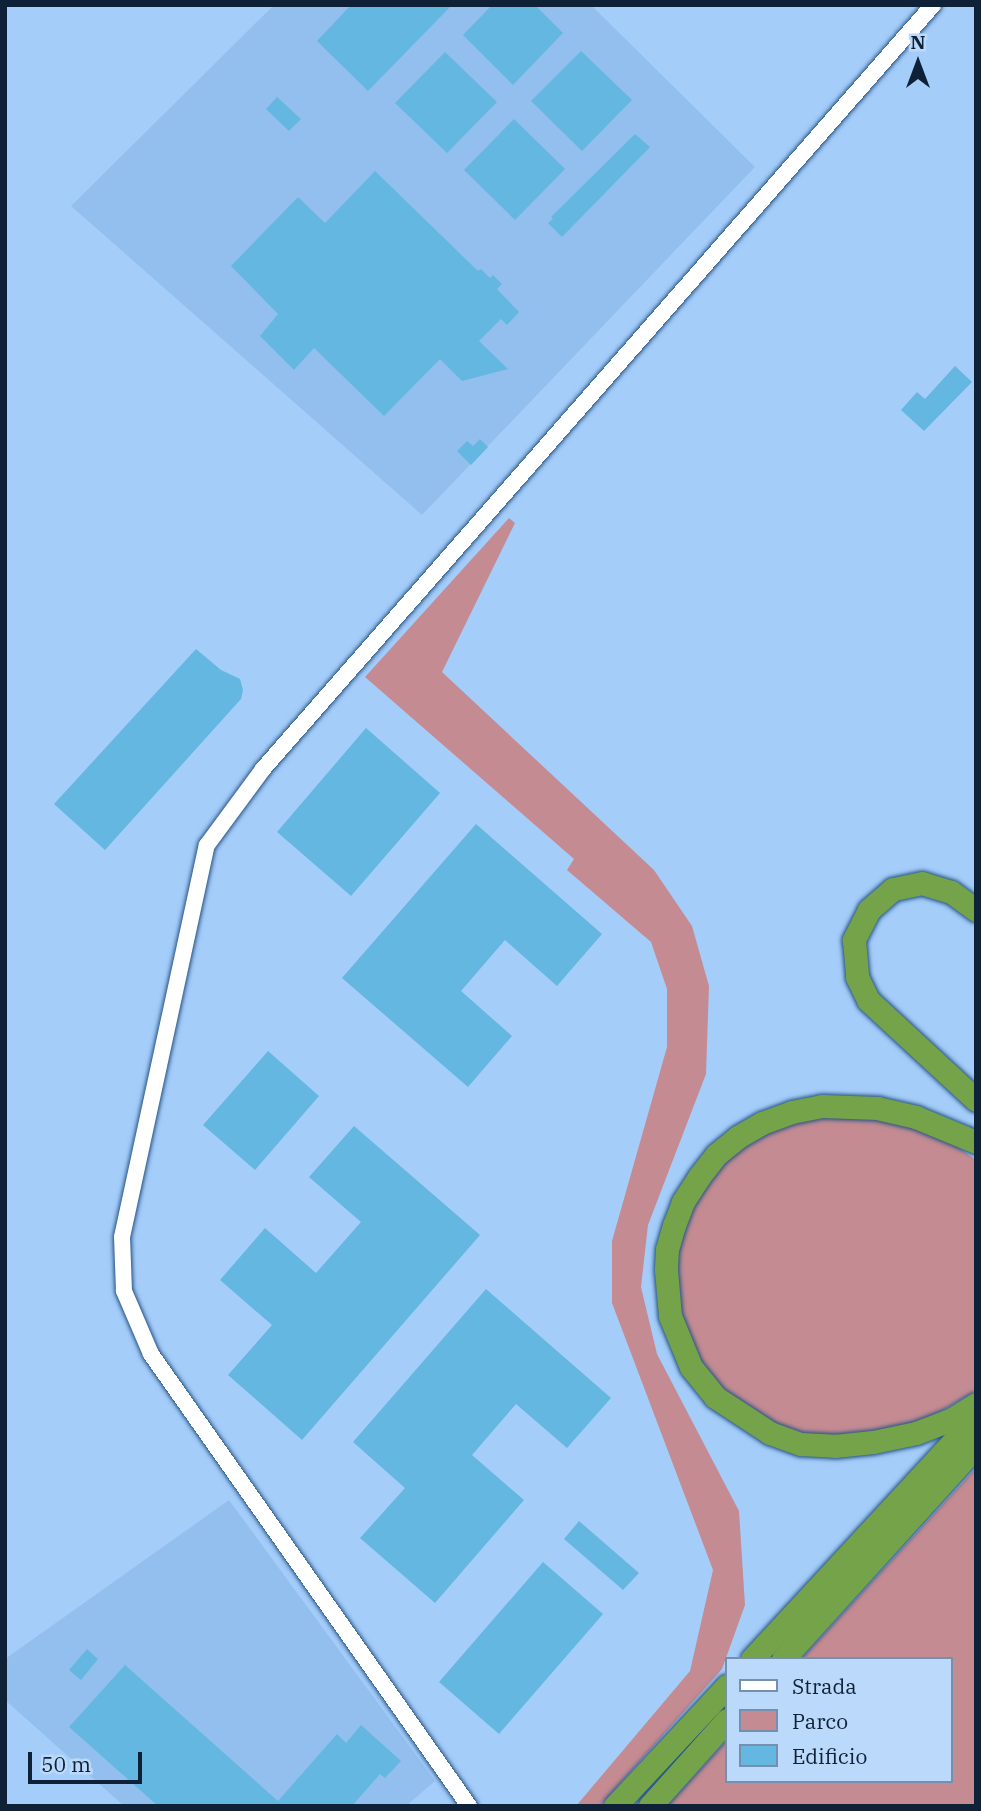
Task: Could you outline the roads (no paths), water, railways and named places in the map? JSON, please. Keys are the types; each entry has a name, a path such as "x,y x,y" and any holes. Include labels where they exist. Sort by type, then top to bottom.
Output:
{"highway":[{"path":"976,910 951,892 922,883 893,889 869,910 854,940 857,977 868,1000 976,1100"},
{"path":"976,1142 916,1117 878,1108 822,1106 792,1112 762,1123 716,1155 688,1194 674,1224 667,1249 666,1270 670,1317 691,1367 715,1397 770,1433 801,1444 835,1446 873,1442 916,1433 952,1419 976,1404"},
{"path":"754,1657 976,1417"},
{"path":"785,1657 976,1446"},
{"path":"615,1806 726,1687"},
{"path":"650,1806 726,1721"}],"street":[{"path":"468,1806 151,1354 124,1291 122,1237 207,845 263,769 933,5"}]}
